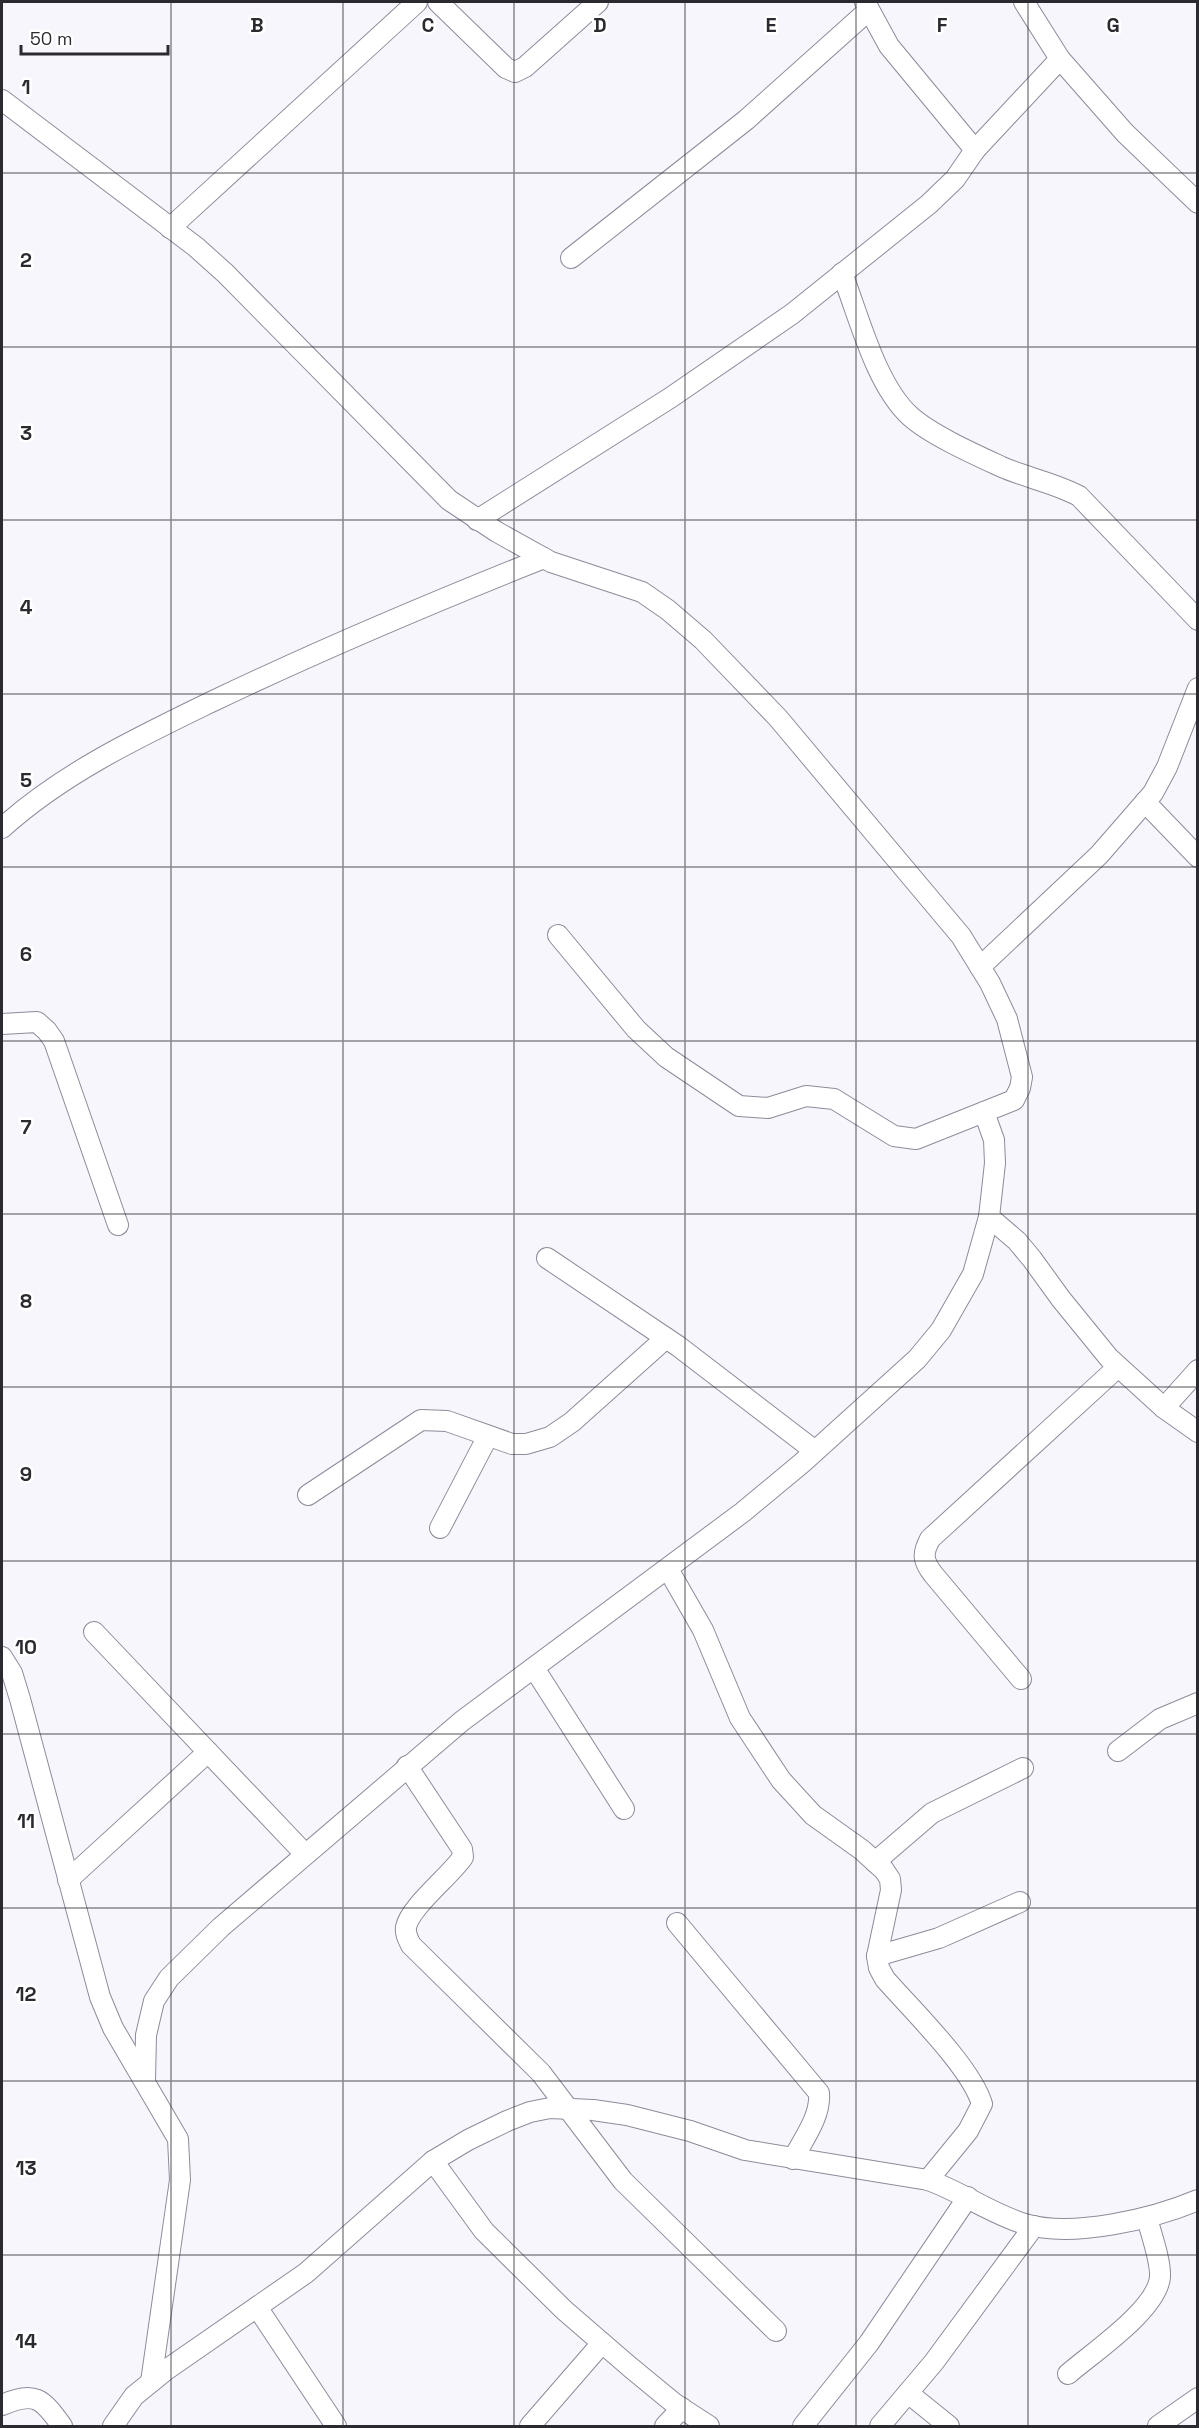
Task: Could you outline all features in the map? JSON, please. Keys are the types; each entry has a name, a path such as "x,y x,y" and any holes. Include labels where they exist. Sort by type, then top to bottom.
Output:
{"street":[{"path":"170,228 417,2"},
{"path":"438,2 506,68 515,72 525,67 598,2"},
{"path":"1024,2 1060,58 1125,133 1197,203"},
{"path":"571,258 746,120 867,6 890,46 975,150"},
{"path":"477,520 670,398 792,314 929,204 955,179 975,150 1060,58"},
{"path":"2,100 196,247 248,294 291,341 448,500 477,520 544,558 642,592 668,610 703,640 778,718 961,936 1007,1019 1022,1077 1020,1088 1014,1100 916,1139 894,1136 834,1099 806,1096 768,1108 739,1107 666,1057 636,1029 558,935"},
{"path":"842,273 884,382 898,404 912,418 935,434 1002,467 1064,488 1079,496 1197,620"},
{"path":"2,828 29,803 70,775 139,737 304,658 544,558"},
{"path":"980,967 1099,855 1145,802 1167,767 1197,688"},
{"path":"1145,802 1197,857"},
{"path":"2,1024 37,1022 54,1041 118,1225"},
{"path":"145,2080 146,2035 154,2001 170,1978 221,1927 462,1721 743,1512 917,1359 941,1330 973,1274 989,1216 995,1163 994,1140 984,1112"},
{"path":"989,1216 1017,1241 1087,1333 1118,1367 1164,1408 1197,1432"},
{"path":"547,1258 666,1338 815,1451"},
{"path":"308,1495 421,1420 447,1420 488,1436 519,1444 550,1437 572,1422 666,1338"},
{"path":"1021,1679 933,1574 924,1562 924,1551 930,1539 1118,1367"},
{"path":"1164,1408 1197,1370"},
{"path":"440,1528 488,1436"},
{"path":"668,1569 703,1630 740,1718 781,1780 813,1815 862,1850 890,1879 891,1890 877,1956 879,1968 885,1979 954,2058 978,2092 982,2104 968,2131 928,2180"},
{"path":"94,1632 306,1854"},
{"path":"2,1657 12,1674 20,1699 100,1997 112,2028 178,2139 180,2180 151,2382"},
{"path":"534,1668 624,1809"},
{"path":"1118,1751 1160,1719 1197,1703"},
{"path":"68,1880 208,1752"},
{"path":"407,1766 462,1849 463,1857 414,1911 406,1925 405,1933 411,1945 541,2073 623,2181 776,2331"},
{"path":"875,1862 932,1813 1023,1768"},
{"path":"877,1956 939,1938 1020,1902"},
{"path":"677,1923 819,2092 817,2115 793,2159"},
{"path":"113,2427 134,2396 306,2273 433,2161 468,2140 507,2121 550,2108 627,2115 745,2150 928,2180 969,2197 1008,2218 1034,2226 1068,2228 1147,2218 1197,2200"},
{"path":"433,2161 484,2231 564,2310 682,2408 709,2427"},
{"path":"803,2427 876,2334 969,2197"},
{"path":"1068,2374 1131,2321 1150,2301 1156,2290 1160,2277 1147,2218"},
{"path":"880,2427 934,2362 1034,2226"},
{"path":"257,2307 336,2427"},
{"path":"530,2427 602,2343"},
{"path":"908,2393 949,2427"},
{"path":"2,2402 21,2397 35,2398 53,2413 62,2427"},
{"path":"1158,2427 1197,2398"},
{"path":"665,2427 682,2408"}]}
